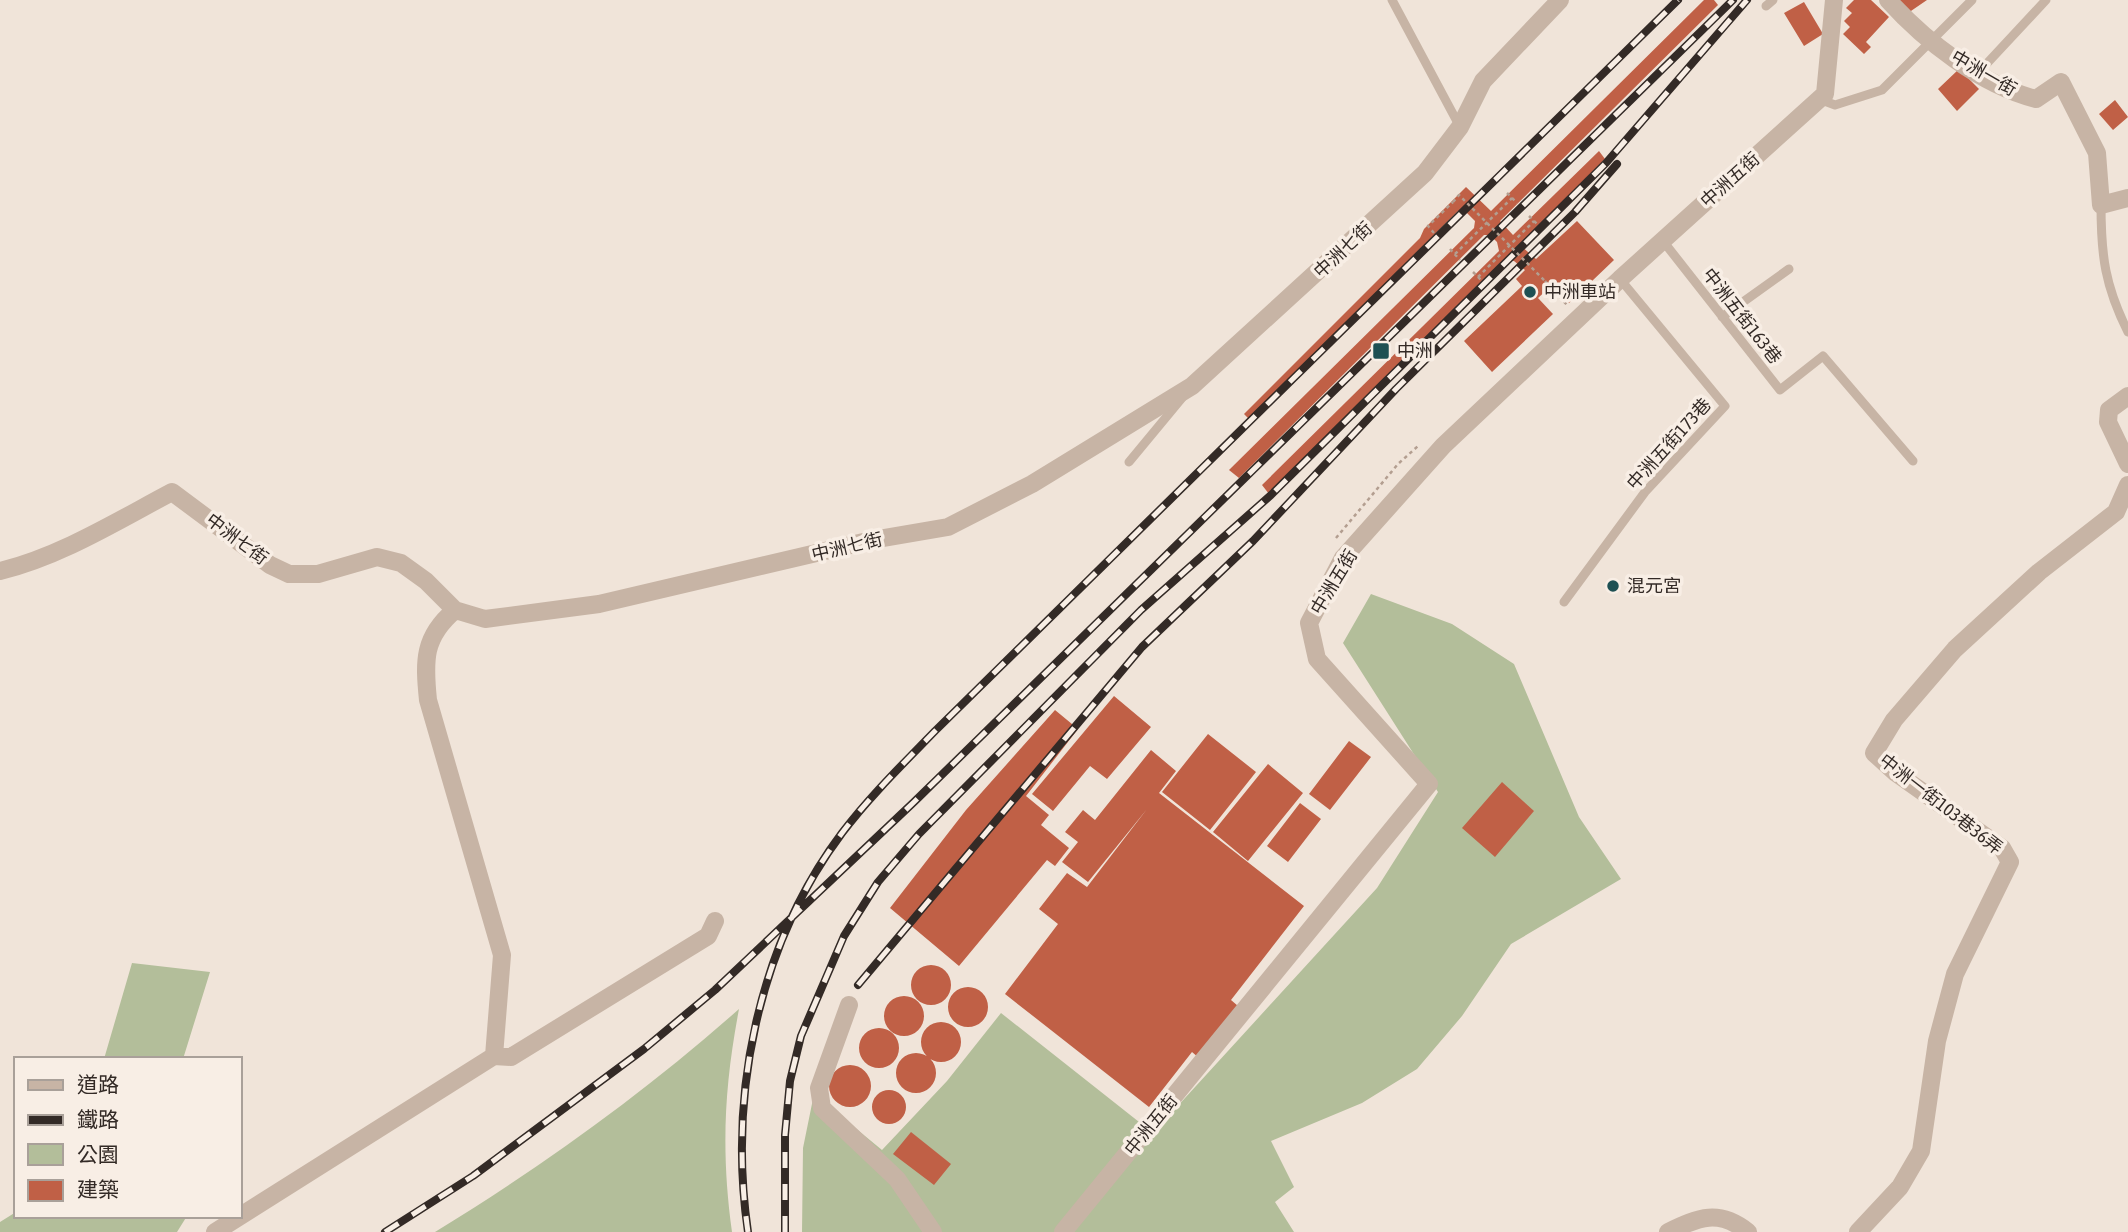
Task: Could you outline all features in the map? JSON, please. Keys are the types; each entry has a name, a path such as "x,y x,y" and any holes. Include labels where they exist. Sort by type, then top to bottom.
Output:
{"street":[{"name":"中洲七街","path":"0,571 20,566 87,537 172,492 270,565 289,573 318,574 377,557 401,563 426,581 455,610 485,619 599,604 872,540 948,527 1032,484 1192,386 1425,173 1460,127 1483,81 1560,0"},
{"path":"1819,99 1825,94 1834,0"},
{"name":"中洲一街","path":"1888,0 1929,43 1939,44 1978,73 2012,93 2036,99 2061,82 2097,153 2101,205"},
{"name":"中洲五街","path":"1063,1232 1429,785 1317,659 1309,623 1343,558 1443,446 1620,279 1819,99"},
{"path":"2101,205 2128,198"},
{"path":"2128,396 2109,410 2108,422 2128,464"},
{"name":"中洲一街103巷36弄","path":"1858,1232 1900,1187 1921,1151 1937,1041 1955,974 2010,862 2003,848 1896,773 1874,753 1894,720 1955,649 2039,572 2116,512 2128,485"},
{"path":"455,610 438,625 427,649 425,672 428,700 502,955 494,1056"},
{"path":"242,1215 494,1056 511,1057 697,944 708,936 715,921"},
{"path":"849,1005 819,1088 821,1108 897,1179 933,1232"},
{"path":"1668,1232 1696,1218 1713,1217 1734,1221 1748,1232"},
{"path":"215,1232 237,1218"}],"lane":[{"path":"1392,0 1460,127"},
{"path":"1819,99 1835,105 1882,90 1972,0"},
{"path":"1978,73 2046,0"},
{"path":"2101,205 2104,273 2112,300 2128,331"},
{"name":"中洲五街163巷","path":"1663,241 1780,390 1823,356 1913,461"},
{"path":"1722,317 1789,269"},
{"name":"中洲五街173巷","path":"1564,602 1645,492 1725,406 1620,279"},
{"path":"1129,462 1192,386"}],"path":[{"path":"1507,193 1517,203"},
{"path":"1434,233 1428,226 1459,195 1564,301"},
{"path":"1455,254 1512,198"},
{"path":"1529,216 1538,225"},
{"path":"1478,277 1534,221"},
{"path":"1450,249 1460,260"},
{"path":"1473,272 1482,281"}],"green space":[{"path":"1371,594 1452,624 1514,664 1579,817 1621,879 1511,944 1462,1016 1417,1069 1362,1103 1271,1141 1294,1187 1275,1202 1294,1232 802,1232 803,1148 814,1094 882,1150 947,1081 1001,1013 1153,1133 1377,888 1438,792 1343,643"},
{"path":"132,963 210,972 184,1057 105,1057"},
{"path":"739,1009 727,1093 725,1147 732,1232 435,1232 592,1127 667,1070"},
{"path":"14,1213 14,1218 186,1218 177,1232 0,1232 0,1222"}],"building":[{"path":"1704,0 1714,0 1718,5 1500,221 1513,235 1599,151 1605,159 1520,245 1536,259 1577,221 1614,260 1569,303 1552,285 1538,298 1553,314 1492,372 1464,341 1522,286 1516,279 1525,270 1514,261 1505,260 1269,494 1262,485 1499,251 1497,242 1490,235 1484,235 1239,478 1229,470 1474,228 1475,221 1465,211 1458,211 1249,419 1244,414 1420,238 1424,229 1466,187 1491,211"},
{"path":"1854,0 1871,0 1889,17 1866,42 1871,47 1864,54 1843,34 1850,27 1844,21 1852,13 1846,8"},
{"path":"1899,0 1927,0 1908,13"},
{"path":"1804,2 1823,34 1804,46 1784,13"},
{"path":"1959,69 1979,89 1957,111 1938,89"},
{"path":"2115,100 2128,117 2113,130 2099,114"},
{"path":"1114,696 1151,727 1107,779 1090,766 1053,811 1032,794"},
{"path":"1055,710 1078,729 1026,796 1049,815 1041,825 1069,848 1055,866 1047,860 959,966 890,908 966,810"},
{"path":"1208,734 1256,772 1210,830 1162,792"},
{"path":"1349,741 1371,757 1330,810 1309,794"},
{"path":"1151,750 1176,771 1159,793 1304,906 1231,1000 1238,1006 1199,1058 1192,1052 1149,1107 1005,994 1058,924 1039,909 1067,873 1087,887 1147,809 1088,882 1062,862 1078,842 1065,832 1083,810 1095,820"},
{"path":"1268,764 1303,793 1248,861 1213,832"},
{"path":"1502,782 1534,811 1495,857 1462,828"},
{"path":"1300,803 1321,819 1288,862 1267,846"},
{"path":"931,965 945,971 951,985 945,999 931,1005 917,999 911,985 917,971"},
{"path":"968,987 982,993 988,1007 982,1021 968,1027 954,1021 948,1007 954,993"},
{"path":"904,996 918,1002 924,1016 918,1030 904,1036 890,1030 884,1016 890,1002"},
{"path":"941,1022 955,1028 961,1042 955,1056 941,1062 927,1056 921,1042 927,1028"},
{"path":"879,1028 893,1034 899,1048 893,1062 879,1068 865,1062 859,1048 865,1034"},
{"path":"916,1053 930,1059 936,1073 930,1087 916,1093 902,1087 896,1073 902,1059"},
{"path":"850,1065 865,1071 871,1086 865,1101 850,1107 835,1101 829,1086 835,1071"},
{"path":"889,1090 901,1095 906,1107 901,1119 889,1124 877,1119 872,1107 877,1095"},
{"path":"911,1132 951,1164 934,1185 893,1154"}],"railway":[{"path":"748,1232 742,1128 756,1023 770,972 789,923 813,877 842,833 875,793 935,731 1678,0"},
{"path":"385,1232 473,1176 644,1049 715,990 914,802 1733,0"},
{"path":"785,1232 785,1135 790,1081 801,1036 844,936 878,882 919,834 1141,610 1271,495 1606,163 1747,0"},
{"path":"858,985 1142,647 1253,541 1396,389 1575,212 1617,164"}],"place":[{"name":"中洲車站","path":"1530,292"},
{"name":"中洲","path":"1381,351"},
{"name":"混元宮","path":"1613,586"}]}
